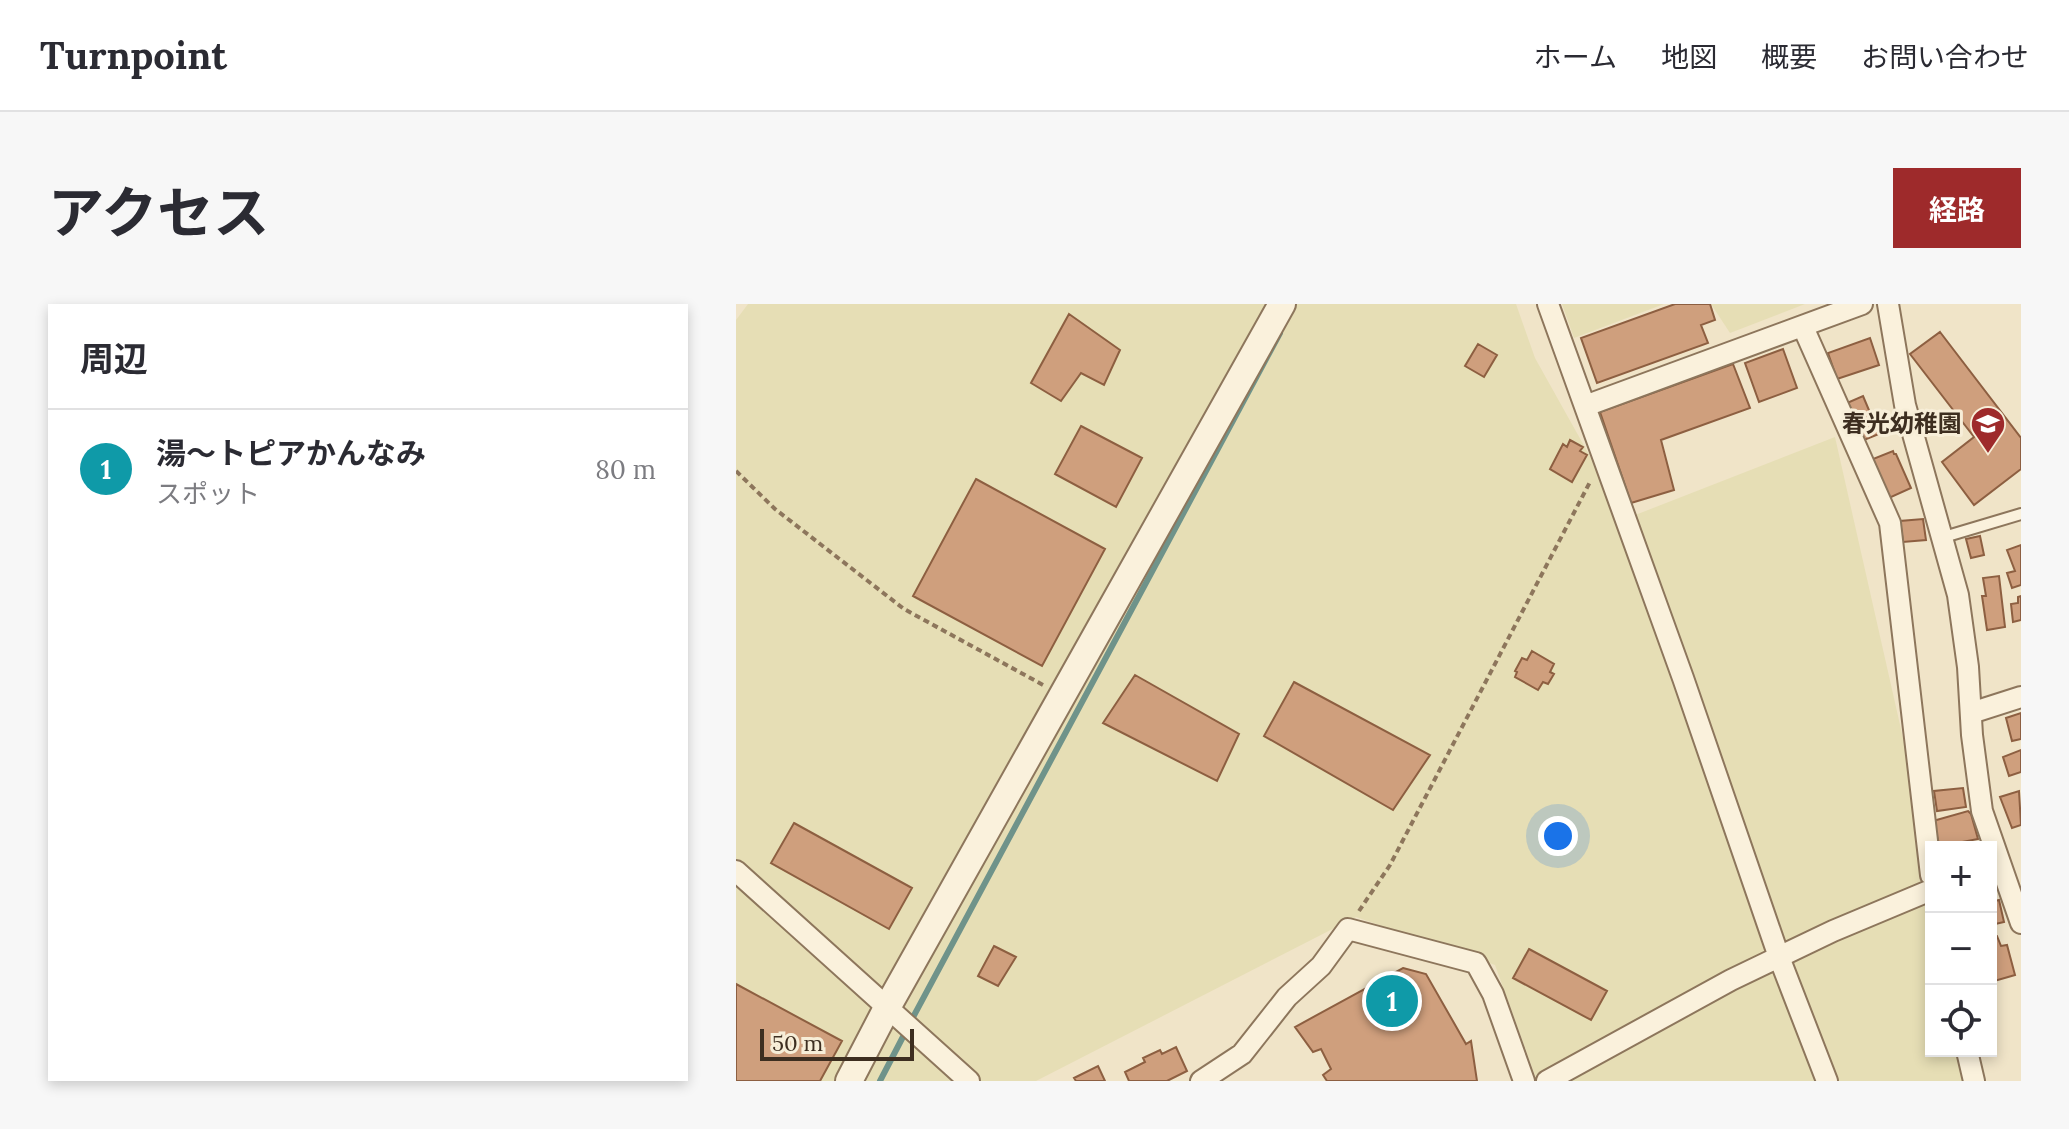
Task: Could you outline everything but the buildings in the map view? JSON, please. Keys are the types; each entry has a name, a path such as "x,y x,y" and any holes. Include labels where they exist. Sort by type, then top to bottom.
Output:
{"street":[{"path":"849,1081 894,1013 1063,696 1282,304"},
{"path":"1548,304 1683,678 1779,957 1827,1081"},
{"path":"1585,406 1862,304"},
{"path":"1888,304 1905,405 1958,595 1982,811 1989,841"},
{"path":"1803,327 1890,523 1927,841"},
{"path":"1971,713 2021,697"},
{"path":"1997,870 2019,909"},
{"path":"736,871 969,1081"},
{"path":"1547,1081 1731,980 1833,931 1925,893"},
{"path":"1201,1081 1242,1054 1287,997 1321,966 1348,929 1476,963 1493,994 1524,1081"},
{"path":"1968,1057 1974,1081"}],"lane":[{"path":"1944,537 2021,514"}],"path":[{"path":"1348,929 1390,865 1603,459"},
{"path":"736,471 775,509 904,609 1063,696"}],"shaded area":[{"path":"748,304 1516,304 1535,358 1625,519 1835,437 1926,841 1925,1057 1966,1057 1970,1081 1537,1081 1495,965 1356,917 1036,1081 736,1081 736,320"},
{"path":"1562,304 1664,304 1574,338"},
{"path":"1711,304 1805,304 1730,333"}],"waterway":[{"path":"911,1021 1280,333"},
{"path":"880,1081 906,1031"}],"place":[{"name":"春光幼稚園","path":"1988,455"},
{"name":"湯～トピアかんなみ","path":"1392,1001"}]}
